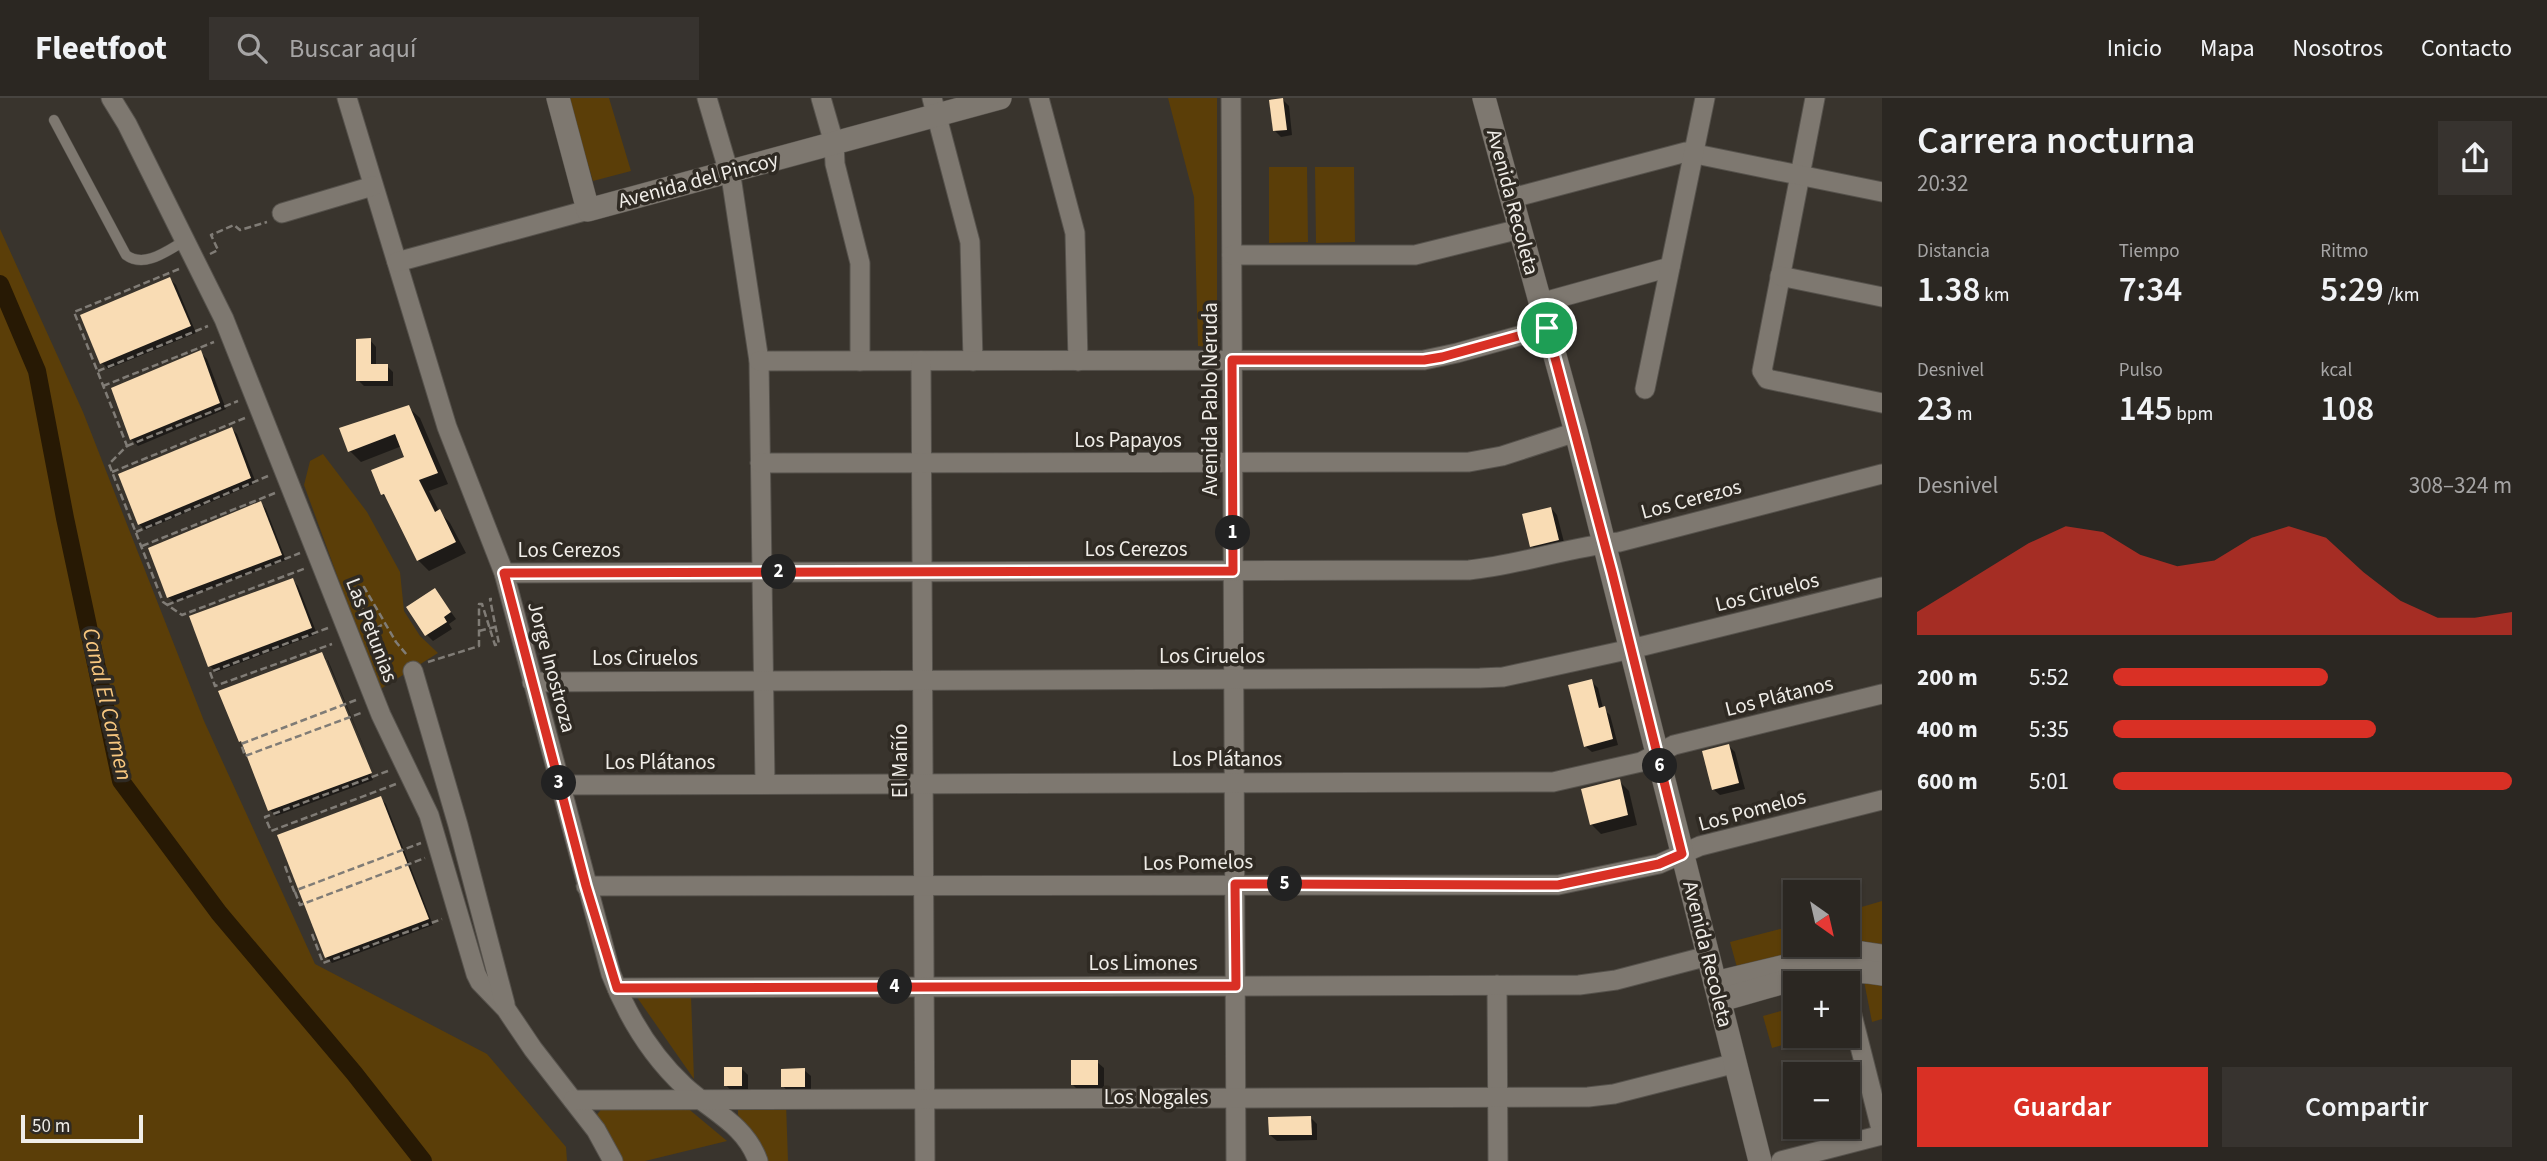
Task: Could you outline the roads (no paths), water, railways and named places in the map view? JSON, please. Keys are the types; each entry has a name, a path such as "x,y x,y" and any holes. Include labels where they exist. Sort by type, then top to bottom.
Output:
{"street":[{"name":"Las Petunias","path":"111,98 186,240 202,259 257,403 353,634 375,701 409,771 439,845 476,974 480,982 506,1009 533,1049 596,1130 613,1161"},
{"name":"Jorge Inostroza","path":"347,98 447,426 506,582 586,886 617,988 635,1024 670,1072 700,1100 730,1120 749,1143 758,1161"},
{"path":"558,98 588,210"},
{"path":"707,98 728,172 759,361 765,784"},
{"path":"821,98 834,143 835,164 860,263 860,361"},
{"name":"Avenida del Pincoy","path":"397,262 834,143 934,107 1000,98"},
{"path":"1039,98 1075,233 1077,361"},
{"name":"Avenida Pablo Neruda","path":"1231,98 1236,1161"},
{"name":"Avenida Recoleta","path":"1484,98 1576,432 1760,1161"},
{"path":"1645,389 1705,98"},
{"path":"1815,98 1763,374 1767,379 1882,403"},
{"path":"934,107 970,242 973,361"},
{"path":"1512,198 1675,154 1694,152 1882,192"},
{"path":"282,213 373,186"},
{"path":"1232,255 1415,255 1520,229"},
{"path":"1540,303 1670,267"},
{"path":"1780,276 1882,297"},
{"path":"759,361 1424,360 1547,328"},
{"name":"El Mañío","path":"920,361 925,1161"},
{"name":"Los Papayos","path":"760,463 1469,462 1502,456 1576,432"},
{"name":"Los Cerezos","path":"506,582 761,572 1469,570 1503,566 1588,545 1619,542 1882,474"},
{"name":"Los Ciruelos","path":"532,682 1503,677 1632,649 1882,587"},
{"path":"416,664 506,1009"},
{"name":"Los Plátanos","path":"559,785 1553,782 1641,762 1674,745 1882,694"},
{"name":"Los Pomelos","path":"586,886 1558,885 1659,864 1700,846 1882,800"},
{"path":"1717,991 1848,951 1882,956"},
{"name":"Los Limones","path":"617,988 1598,984 1708,956"},
{"path":"1860,972 1866,970 1882,974"},
{"path":"1717,991 1783,984"},
{"path":"1497,985 1498,1161"},
{"path":"1781,1161 1882,1134 1860,1047"},
{"name":"Los Nogales","path":"573,1100 1588,1097 1614,1094 1736,1063"}],"lane":[{"path":"54,120 126,256 142,261 186,240"}],"waterway":[{"name":"Canal El Carmen","path":"0,284 37,371 121,781 219,913 354,1073 423,1161"}]}
